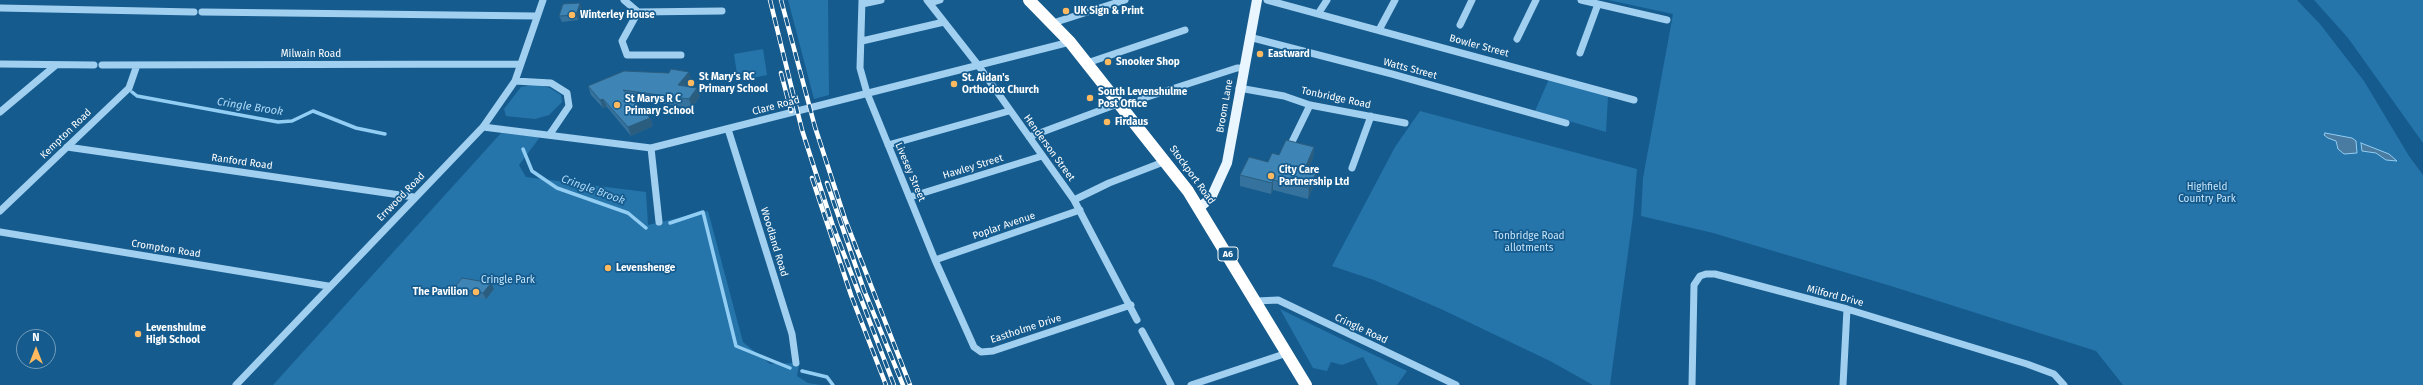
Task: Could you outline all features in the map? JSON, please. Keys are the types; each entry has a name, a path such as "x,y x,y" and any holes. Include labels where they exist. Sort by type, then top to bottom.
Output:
{"highway":[{"name":"Stockport Road","path":"1029,0 1070,42 1166,161 1200,207 1306,385"}],"main road":[{"name":"Broom Lane","path":"1200,207 1211,198 1224,172 1257,0"}],"street":[{"name":"Errwood Road","path":"236,385 328,286 483,127 515,81 536,16 543,0"},
{"path":"624,0 638,12 722,11"},
{"path":"862,2 881,0"},
{"path":"928,2 940,0"},
{"name":"Bowler Street","path":"1267,0 1634,100"},
{"path":"1318,14 1327,0"},
{"path":"1379,30 1395,0"},
{"path":"1460,25 1472,0"},
{"path":"1517,39 1536,0"},
{"path":"1581,0 1667,20"},
{"path":"1053,23 1121,1"},
{"name":"Livesey Street","path":"862,2 860,68 867,93 935,260"},
{"name":"Henderson Street","path":"928,2 978,65 1074,200 1137,320"},
{"path":"1580,53 1598,4"},
{"path":"0,8 194,12"},
{"path":"202,12 536,16"},
{"path":"638,12 622,41 627,56 682,56"},
{"path":"862,41 944,22"},
{"path":"1087,63 1186,30"},
{"name":"Watts Street","path":"1249,37 1385,72 1566,123"},
{"name":"Clare Road","path":"483,127 550,134 652,148 1070,42"},
{"path":"0,64 94,65"},
{"name":"Milwain Road","path":"102,65 520,64"},
{"path":"0,112 56,65"},
{"name":"Kempton Road","path":"0,211 129,88 137,65"},
{"path":"1141,100 1236,68 1243,68"},
{"path":"515,81 551,83 567,93 568,106 550,134"},
{"name":"Tonbridge Road","path":"1240,88 1284,96 1310,105 1404,123"},
{"path":"1029,137 1120,103"},
{"path":"1290,146 1310,105"},
{"path":"888,145 1009,110"},
{"path":"1352,168 1371,116"},
{"name":"Woodland Road","path":"728,129 792,334 796,363"},
{"name":"Ranford Road","path":"67,147 414,197"},
{"path":"652,148 659,222"},
{"name":"Hawley Street","path":"910,197 1042,156"},
{"path":"1074,200 1109,183 1166,161"},
{"name":"Poplar Avenue","path":"935,260 1080,210"},
{"name":"Crompton Road","path":"0,232 328,286"},
{"name":"Eastholme Drive","path":"935,260 974,347 981,352 993,351 1130,305"},
{"name":"Milford Drive","path":"1692,385 1694,285 1700,276 1715,274 1847,309 2041,368 2054,374 2064,385"},
{"name":"Cringle Road","path":"1257,301 1266,299 1278,300 1456,385"},
{"path":"1843,385 1847,309"},
{"path":"1142,330 1170,385"},
{"path":"1191,385 1287,353"}],"green space":[{"path":"788,0 828,0 829,95 814,99"},
{"name":"Highfield Country Park","path":"1608,0 2297,0 2320,24 2364,81 2409,156 2423,175 2423,385 2123,385 2096,351 1891,286 1713,233 1641,216 1643,178 1673,14"},
{"path":"2314,0 2423,0 2423,143 2348,38"},
{"path":"763,49 767,75 738,81 734,54"},
{"path":"1549,79 1608,96 1606,132 1535,111"},
{"path":"535,84 550,88 561,95 562,102 549,115 535,119 506,116 504,109 521,87"},
{"name":"Tonbridge Road allotments","path":"1420,111 1637,169 1633,216 1610,385 1593,385 1550,361 1443,310 1374,280 1332,266 1395,147"},
{"name":"Cringle Park","path":"501,133 540,137 519,165 526,177 646,192 648,225 708,211 743,342 770,364 796,363 799,365 797,376 808,383 821,385 273,385"},
{"path":"1280,309 1407,371 1397,385 1378,385 1363,357 1342,365 1331,362 1327,371 1313,368"}],"shaded area":[{"path":"2325,133 2352,138 2356,141 2357,153 2344,154 2338,149 2336,141 2328,138 2324,135"},
{"path":"2361,143 2389,154 2397,161 2386,160 2376,153 2362,151"}],"building":[{"path":"580,3 576,15 559,16 563,4"},
{"name":"St Marys R C Primary School","path":"671,69 689,72 678,85 697,88 689,99 623,90 650,118 628,127 603,99 600,100 588,86 624,71 669,73"},
{"path":"1286,140 1314,147 1305,168 1317,171 1309,188 1273,180 1272,183 1240,175 1249,157 1268,162 1272,153 1279,155"},
{"path":"462,278 491,283 483,293 454,288"}],"waterway":[{"name":"Cringle Brook","path":"132,92 137,96 278,122 292,121 313,111 356,128 385,134"},
{"name":"Cringle Brook","path":"523,149 532,171 557,188 628,213 646,228"},
{"path":"670,223 703,212 736,346 790,368"},
{"name":"Cringle Brook","path":"802,371 827,377 833,385"}],"railway":[{"path":"770,0 802,130 832,223 894,385"},
{"path":"781,0 815,127 845,219 910,385"},
{"path":"781,73 791,111"},
{"path":"812,178 851,295 886,385"},
{"path":"827,183 864,290 903,385"}],"place":[{"name":"UK Sign & Print","path":"1066,11"},
{"name":"Winterley House","path":"572,15"},
{"name":"Eastward","path":"1260,54"},
{"name":"Snooker Shop","path":"1108,62"},
{"name":"St Mary's RC Primary School","path":"691,83"},
{"name":"St. Aidan's Orthodox Church","path":"954,84"},
{"name":"South Levenshulme Post Office","path":"1090,98"},
{"name":"St Marys R C Primary School","path":"617,105"},
{"name":"Firdaus","path":"1107,122"},
{"name":"City Care Partnership Ltd","path":"1271,176"},
{"name":"Levenshenge","path":"608,268"},
{"name":"The Pavilion","path":"476,292"},
{"name":"Levenshulme High School","path":"138,334"}]}
